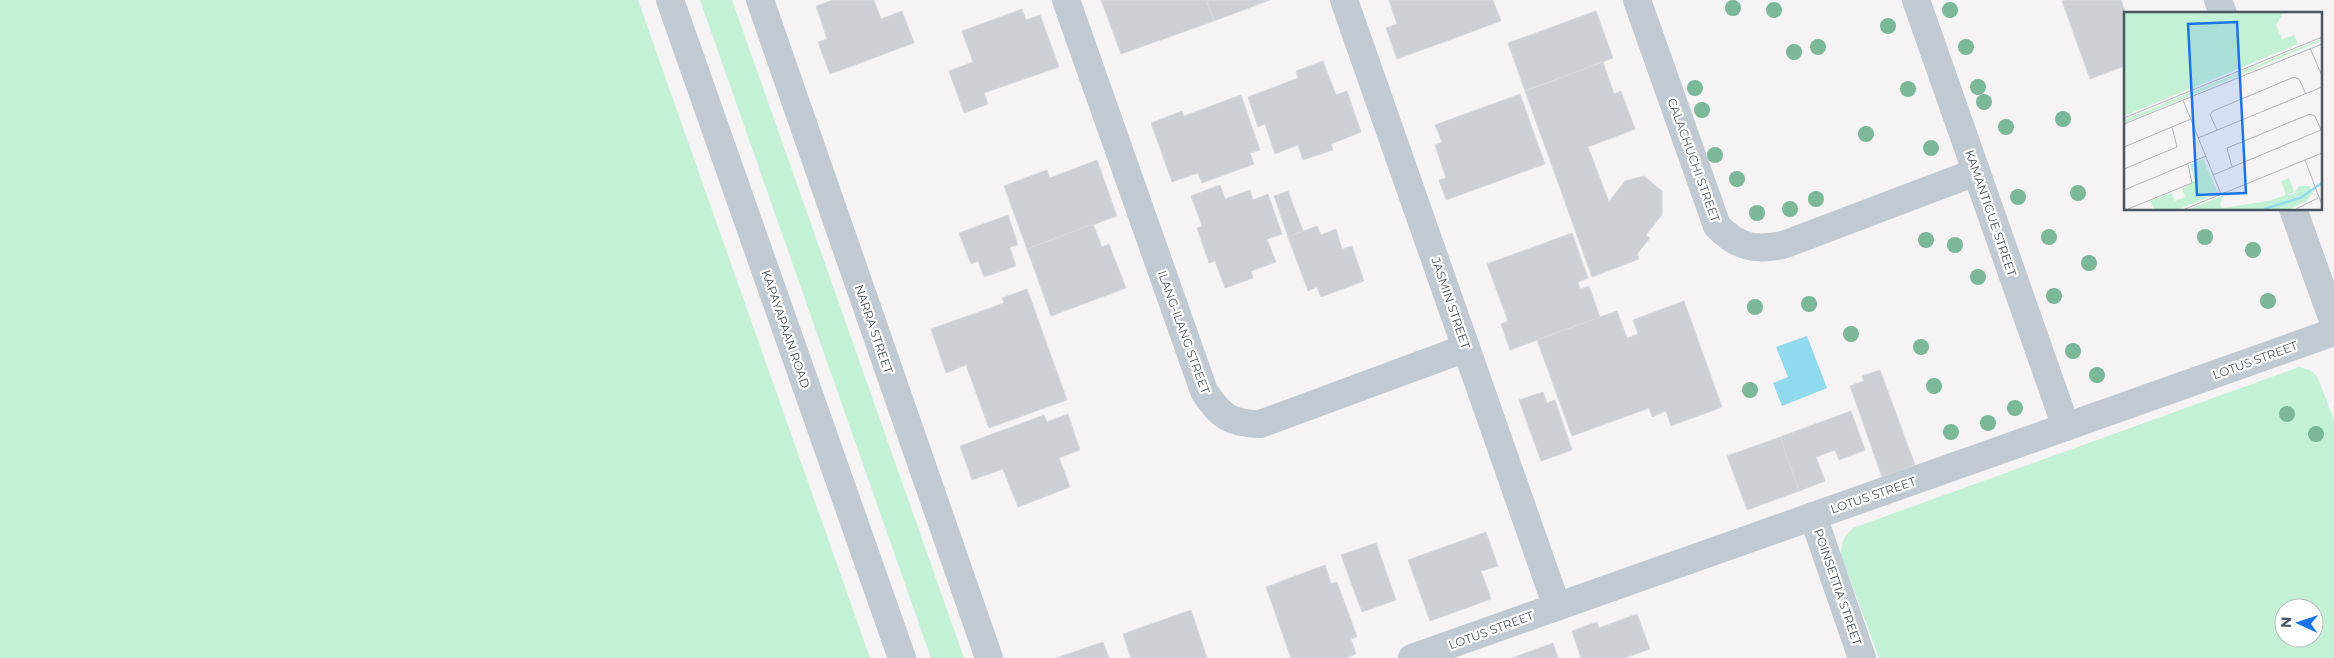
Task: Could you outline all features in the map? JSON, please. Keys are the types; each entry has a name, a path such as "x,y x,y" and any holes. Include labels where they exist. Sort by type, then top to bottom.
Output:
{"street":[{"name":"KAPAYAPAAN ROAD","path":"670,0 902,658"},
{"name":"NARRA STREET","path":"760,0 989,658"},
{"name":"ILANG-ILANG STREET","path":"1066,0 1204,391 1214,408 1226,418 1243,424 1260,424 1466,348"},
{"name":"JASMIN STREET","path":"1344,0 1557,606"},
{"name":"CALACHUCHI STREET","path":"1637,0 1717,226 1730,239 1746,246 1766,248 1783,245 1976,172"},
{"name":"KAMANTIGUE STREET","path":"1916,0 2066,427"},
{"path":"2218,0 2222,12"},
{"path":"2293,210 2334,323"},
{"name":"LOTUS STREET","path":"1412,658 2334,332"},
{"name":"POINSETTIA STREET","path":"1813,516 1862,658"}],"green space":[{"path":"0,0 638,0 870,658 0,658"},
{"path":"700,0 732,0 964,658 931,658"},
{"path":"2299,367 2309,370 2317,376 2334,420 2334,658 1879,658 1841,555 1842,546 1847,534 1853,528"}],"water":[{"path":"1807,336 1827,388 1782,406 1773,383 1788,377 1776,347"}],"building":[{"path":"833,0 874,0 881,19 902,11 914,43 830,74 818,42 827,39 816,6"},
{"path":"1101,0 1206,0 1214,21 1121,54"},
{"path":"1206,0 1270,0 1214,21"},
{"path":"1389,0 1493,0 1501,21 1397,59 1386,28 1397,24"},
{"path":"2121,0 2125,12 2124,66 2090,79 2062,1"},
{"path":"1022,9 1026,20 1040,15 1059,67 984,93 988,104 964,113 949,71 973,62 962,31"},
{"path":"1596,11 1613,58 1525,91 1508,43"},
{"path":"1323,61 1336,95 1347,91 1361,132 1331,144 1333,150 1303,160 1298,145 1275,154 1265,124 1258,127 1248,97 1298,78 1296,71"},
{"path":"1603,62 1614,94 1621,91 1635,129 1588,147 1609,202 1625,181 1644,176 1662,191 1662,215 1646,235 1650,238 1637,254 1639,259 1592,277 1525,91"},
{"path":"1520,94 1545,164 1446,200 1439,180 1446,178 1435,145 1442,142 1435,125"},
{"path":"1241,95 1260,150 1250,153 1254,164 1202,183 1198,173 1172,182 1151,123 1182,111 1184,116"},
{"path":"1097,160 1117,216 1027,249 1004,186 1047,170 1050,178"},
{"path":"1220,185 1225,199 1250,190 1253,200 1268,194 1282,234 1267,239 1276,262 1251,271 1253,278 1225,288 1215,261 1209,263 1197,228 1202,226 1191,196"},
{"path":"1288,191 1303,231 1288,237 1274,196"},
{"path":"1008,215 1018,245 1010,247 1016,266 984,277 978,261 971,264 959,233"},
{"path":"1093,224 1102,247 1109,244 1126,288 1051,316 1027,249"},
{"path":"1317,226 1321,235 1336,229 1342,249 1352,246 1364,281 1321,297 1317,287 1308,291 1288,237"},
{"path":"1572,233 1588,278 1578,282 1580,289 1589,286 1600,317 1510,350 1501,324 1508,321 1487,264"},
{"path":"1027,289 1067,400 989,428 966,365 946,373 931,329 1004,303 1002,298"},
{"path":"1684,301 1722,407 1671,426 1666,411 1652,417 1649,408 1572,436 1537,340 1617,311 1627,338 1638,334 1633,320"},
{"path":"1880,370 1915,465 1882,477 1850,386 1864,381 1862,376"},
{"path":"1543,392 1547,403 1555,400 1572,450 1541,461 1519,400"},
{"path":"1851,411 1865,450 1839,460 1835,450 1816,457 1825,481 1799,491 1780,437"},
{"path":"1068,414 1080,450 1059,458 1070,487 1018,507 1003,469 972,480 960,446 1044,415 1047,422"},
{"path":"1780,437 1799,491 1747,510 1727,456"},
{"path":"1486,532 1498,566 1481,571 1491,599 1430,621 1408,560"},
{"path":"1376,543 1396,600 1362,612 1341,555"},
{"path":"1325,565 1331,584 1337,582 1357,637 1351,639 1356,654 1346,658 1291,658 1266,587"},
{"path":"1191,610 1207,658 1131,658 1123,634"},
{"path":"1637,614 1650,649 1625,658 1581,658 1572,631 1597,622 1599,628"},
{"path":"1103,642 1109,658 1056,658"},
{"path":"1553,643 1558,658 1512,658"}]}
